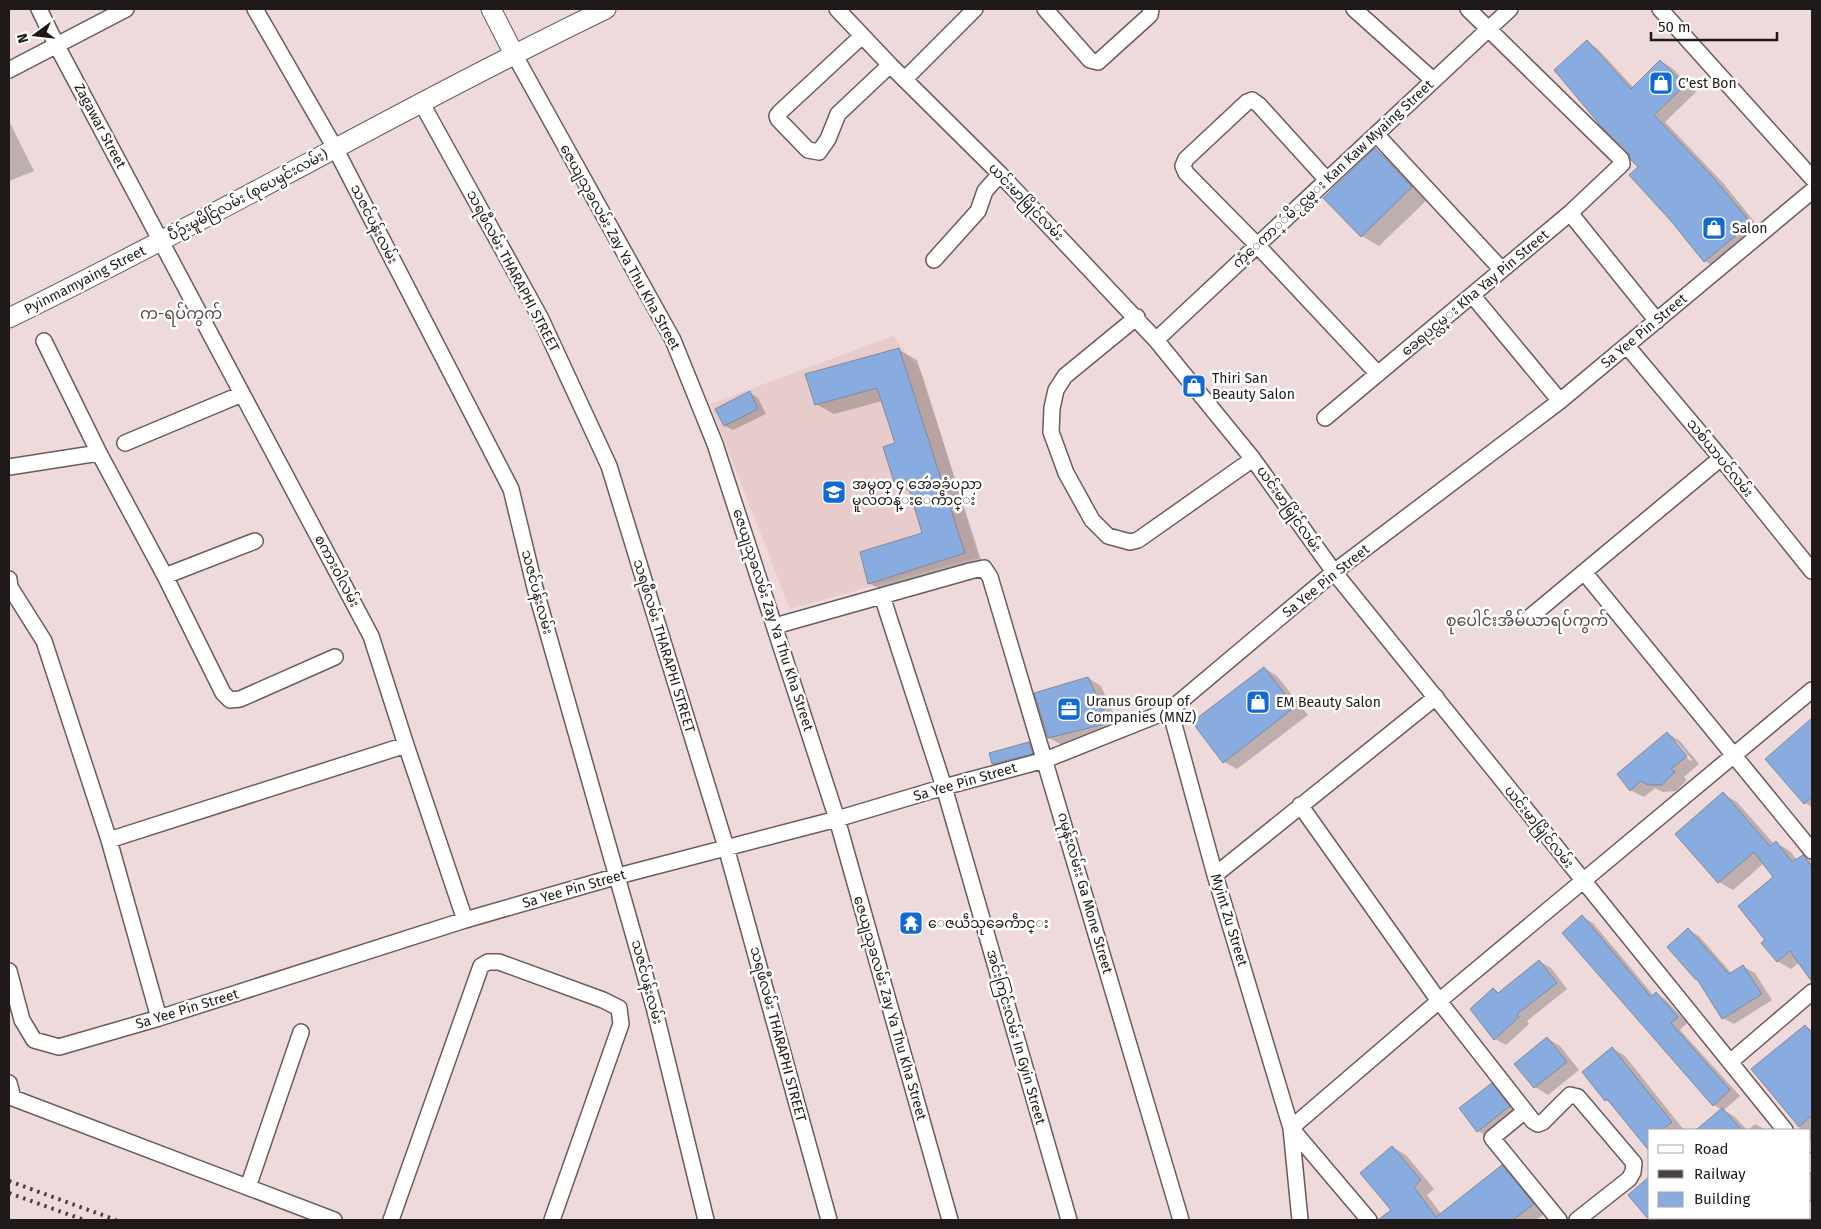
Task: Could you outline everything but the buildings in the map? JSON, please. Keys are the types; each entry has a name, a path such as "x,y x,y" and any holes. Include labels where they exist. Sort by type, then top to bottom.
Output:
{"street":[{"name":"Zagawar Street","path":"39,9 162,242"},
{"path":"9,70 126,9"},
{"name":"သဇင်ပန်းလမ်း","path":"255,9 335,148 511,489 535,588 654,1007 706,1220"},
{"path":"491,9 514,54"},
{"name":"ပဵဉ်းမူမိင်ြလမ်း (စုပေၝင်းလမ်း)","path":"162,242 421,102 606,9"},
{"name":"ယင်းမာမြိုင်လမ်း","path":"837,9 890,66 1000,174 1156,340 1254,459 1334,572 1784,1129"},
{"path":"905,79 976,9"},
{"path":"1045,9 1090,60 1098,62 1150,15 1151,9"},
{"path":"1354,9 1433,80"},
{"path":"1468,9 1488,29"},
{"name":"ကံ့ေကာ္ဴမိႂင္လမ္း Kan Kaw Myaing Street","path":"1156,340 1510,9"},
{"path":"1660,9 1812,178"},
{"name":"ခေရပင္လမ္း Kha Yay Pin Street","path":"1325,418 1570,213 1622,164 1621,159 1488,29"},
{"path":"862,36 780,112 777,116 778,119 808,150 819,152 828,138 838,114 890,66"},
{"name":"ဇေယျသုခလမ်း Zay Ya Thu Kha Street","path":"514,54 673,340 715,444 837,819 950,1220"},
{"path":"1327,180 1259,105 1252,100 1186,159 1183,166 1186,173 1257,245 1378,374"},
{"name":"သရဖီလမ်း THARAPHI STREET","path":"421,102 540,318 608,466 726,847 829,1220"},
{"path":"1376,134 1502,270"},
{"path":"934,260 978,211 985,190 1000,174"},
{"name":"Sa Yee Pin Street","path":"9,971 22,1020 34,1040 59,1047 159,1018 464,920 618,876 837,819 944,787 1045,760 1170,710 1334,572 1560,401 1812,191"},
{"path":"1570,213 1657,321"},
{"name":"Pyinmamyaing Street","path":"9,318 162,242"},
{"name":"စကားဝါလမ်း","path":"162,242 371,636 464,920"},
{"path":"1472,295 1560,401"},
{"path":"1137,318 1065,376 1056,390 1052,408 1051,432 1066,473 1092,520 1108,536 1130,542 1138,540 1254,459"},
{"path":"44,341 223,693 230,700 240,699 335,657"},
{"name":"သစ်ယာပင်လမ်း","path":"1627,346 1812,571"},
{"path":"125,443 242,394"},
{"path":"9,467 100,454"},
{"path":"1530,617 1721,458"},
{"path":"165,576 255,541"},
{"name":"ဂမုန်းလမ်းး Ga Mone Street","path":"882,596 984,568 990,577 1181,1220"},
{"path":"1584,572 1812,851"},
{"path":"9,579 10,587 44,641 109,840 159,1018"},
{"path":"775,626 882,596"},
{"name":"အင်းကြင်းလမ်း In Gyin Street","path":"882,596 944,787 1070,1220"},
{"path":"1292,1128 1439,1001 1812,690"},
{"path":"1215,875 1300,805 1436,698"},
{"name":"Myint Zu Street","path":"1170,710 1215,875 1292,1128"},
{"path":"109,840 406,745"},
{"path":"1300,805 1439,1001 1533,1121 1538,1124 1543,1122 1570,1096 1578,1097 1634,1164 1633,1172 1629,1179 1577,1220"},
{"path":"391,1220 481,966 488,962 499,962 603,1000 619,1008 621,1024 552,1220"},
{"path":"1730,1062 1812,992"},
{"path":"248,1187 300,1032"},
{"path":"9,1083 13,1098 334,1220"},
{"path":"1525,1111 1492,1138 1558,1220"},
{"path":"1292,1128 1300,1220"},
{"path":"1292,1128 1369,1220"}],"shaded area":[{"path":"893,336 923,374 978,557 790,609 710,404"}],"railway":[{"path":"9,1181 116,1220"},
{"path":"9,1193 84,1220"}],"place":[{"name":"C'est Bon","path":"1661,83"},
{"name":"Salon","path":"1714,228"},
{"name":"Thiri San Beauty Salon","path":"1194,386"},
{"name":"အမွတ္ ၄ အေဴခခံပညာ မူလတန္းေကဵာင္း","path":"834,492"},
{"name":"EM Beauty Salon","path":"1258,702"},
{"name":"Uranus Group of Companies (MNZ)","path":"1069,709"},
{"name":"ေဇယဵသုခေကဵာင္း","path":"911,923"}],"district":[{"name":"က-ရပ်ကွက်","path":"181,313"},
{"name":"စုပေါင်းအိမ်ယာရပ်ကွက်","path":"1527,620"}]}
